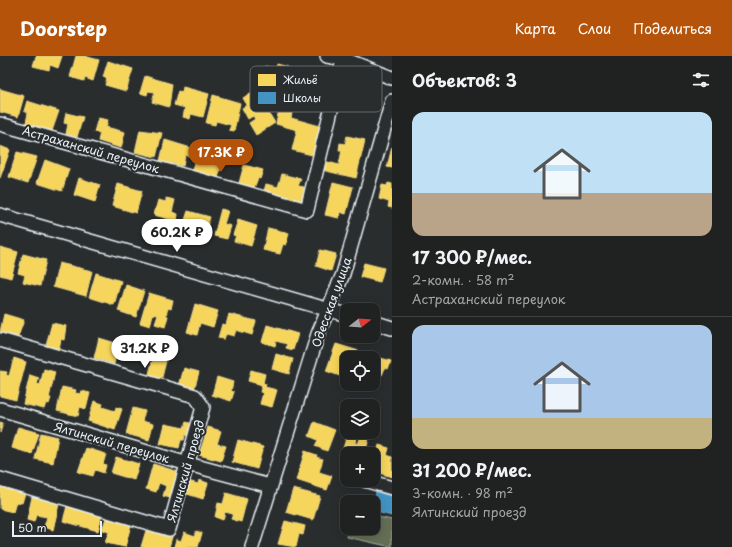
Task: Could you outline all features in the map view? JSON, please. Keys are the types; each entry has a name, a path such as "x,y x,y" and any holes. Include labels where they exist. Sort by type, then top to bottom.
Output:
{"street":[{"path":"327,56 344,57 365,66"},
{"path":"382,74 392,78"},
{"name":"Одесская улица","path":"252,547 318,334 343,274 392,101"},
{"name":"Астраханский переулок","path":"0,124 307,210 331,112"},
{"path":"0,215 340,313"},
{"path":"380,324 392,328"},
{"name":"Ялтинский проезд","path":"0,340 195,396 203,407 169,528 0,479"},
{"name":"Ялтинский переулок","path":"0,409 188,464 270,486"},
{"path":"380,485 392,488"}],"green space":[{"path":"380,517 392,520 392,547 347,537 347,535 380,535"}],"building: Жильё":[{"path":"36,56 62,56 58,68 50,65 49,70 33,66"},
{"path":"76,56 84,56 99,60 93,81 85,78 84,81 70,77"},
{"path":"108,61 133,69 126,91 105,85 107,78 103,77"},
{"path":"145,76 172,84 169,107 152,102 155,92 148,91 147,95 140,93"},
{"path":"183,87 209,94 203,117 191,114 190,119 183,117 185,108 174,105 178,91 182,92"},
{"path":"0,89 24,96 18,117 0,112"},
{"path":"250,93 250,112 268,112 275,123 256,135 249,123 255,119 253,116 248,119 242,108 247,105 243,98"},
{"path":"213,95 240,103 234,131 229,130 231,125 216,121 215,125 206,123"},
{"path":"27,101 59,111 52,131 26,123 28,113 24,111"},
{"path":"278,112 289,112 292,113 291,118 320,126 312,155 292,150 297,130 276,124"},
{"path":"66,113 83,117 77,137 66,134 68,124 64,123"},
{"path":"98,118 108,120 106,127 125,132 121,148 98,141 100,133 94,132"},
{"path":"140,130 162,133 156,157 135,152"},
{"path":"347,136 365,140 356,178 322,170 324,161 339,165 342,150 339,150 340,143 345,144"},
{"path":"165,140 191,148 189,156 185,155 183,166 160,161"},
{"path":"0,146 10,150 0,178"},
{"path":"198,146 214,151 211,161 222,164 218,178 192,171"},
{"path":"392,147 392,168 387,167"},
{"path":"17,152 37,157 28,183 9,177"},
{"path":"45,160 69,169 62,191 37,183"},
{"path":"244,165 263,170 260,179 258,178 254,188 239,183"},
{"path":"282,174 301,179 298,186 304,187 301,201 264,191 266,184 278,187"},
{"path":"79,178 100,185 95,202 74,195"},
{"path":"333,182 353,187 346,214 340,212 339,218 325,215"},
{"path":"388,183 392,184 392,208 388,207 389,202 379,199 382,185 387,186"},
{"path":"118,184 142,191 136,213 112,206"},
{"path":"166,198 175,200 172,212 178,214 177,221 154,215 158,200 166,202"},
{"path":"221,209 228,211 224,224 231,226 227,239 214,236"},
{"path":"188,211 210,217 205,232 183,226"},
{"path":"238,220 257,226 251,246 234,241 236,236 233,235"},
{"path":"268,228 289,233 286,245 283,244 280,254 263,250"},
{"path":"0,247 18,252 11,278 0,275"},
{"path":"320,250 336,254 331,271 316,266"},
{"path":"23,254 46,260 40,286 23,282 25,275 18,273"},
{"path":"59,263 92,271 86,296 53,287"},
{"path":"364,263 384,268 380,282 360,277"},
{"path":"96,273 121,281 114,305 89,297"},
{"path":"126,285 144,291 136,317 118,311"},
{"path":"149,293 173,300 171,309 168,308 166,315 168,316 165,327 155,324 158,315 153,314 150,326 140,323"},
{"path":"195,304 218,311 213,327 200,323 197,335 187,332"},
{"path":"4,314 24,320 18,337 0,332"},
{"path":"229,314 256,321 252,335 236,330 234,336 226,334 224,339 218,338 222,324 226,325"},
{"path":"52,323 66,326 64,340 61,339 59,349 46,345"},
{"path":"267,325 298,334 293,350 286,348 287,344 276,341 275,346 262,342"},
{"path":"99,338 119,344 114,364 94,358"},
{"path":"336,344 359,351 340,351 340,376 326,371"},
{"path":"276,354 293,359 289,374 272,369"},
{"path":"14,358 26,362 16,400 0,396 0,371 7,372 6,375 9,376"},
{"path":"153,358 166,361 161,381 148,378"},
{"path":"380,358 391,361 388,369 385,368 382,375 380,374"},
{"path":"184,368 199,372 194,390 179,386"},
{"path":"44,369 55,372 49,404 46,403 44,409 23,404 30,375 39,378 37,384 40,385"},
{"path":"251,370 265,374 263,383 266,384 265,387 277,390 272,407 260,404 263,393 260,392 262,385 248,381"},
{"path":"217,377 233,382 231,391 234,392 231,401 212,395"},
{"path":"62,387 76,390 75,393 81,394 81,391 90,393 86,409 80,407 78,416 57,411"},
{"path":"94,401 103,404 102,407 115,411 116,407 122,409 115,430 88,421"},
{"path":"133,408 145,411 142,421 153,424 149,440 126,434"},
{"path":"0,422 3,423 0,433"},
{"path":"186,422 193,424 190,436 185,435 184,440 181,440 179,448 160,444 165,424 184,428"},
{"path":"314,422 335,430 327,451 315,446 318,440 309,436"},
{"path":"18,427 39,433 32,454 12,448"},
{"path":"208,427 221,431 217,444 226,446 221,461 199,455"},
{"path":"41,433 58,437 53,463 35,459"},
{"path":"346,439 356,439 355,443 358,444 360,439 369,439 367,447 343,447"},
{"path":"238,440 263,447 257,469 232,462"},
{"path":"379,445 389,448 387,455 392,457 392,477 380,473 380,447 378,447"},
{"path":"86,448 106,454 103,464 106,465 104,473 95,470 93,476 78,472"},
{"path":"305,451 317,455 316,457 323,459 319,472 332,476 327,490 296,480"},
{"path":"116,457 139,464 134,480 111,473"},
{"path":"153,464 182,473 175,495 171,494 170,498 163,496 166,486 159,483 156,492 146,489"},
{"path":"199,480 208,483 203,499 184,493 188,481 198,484"},
{"path":"0,486 25,493 22,503 16,502 13,512 0,509"},
{"path":"293,489 320,496 313,520 286,512"},
{"path":"226,493 247,499 241,522 231,519 233,514 225,512 223,520 215,517 218,503 223,504"},
{"path":"32,497 59,504 53,530 44,527 47,517 36,515 34,522 27,520"},
{"path":"67,506 102,515 98,531 63,521"},
{"path":"106,518 131,525 125,547 105,543 109,532 102,530"},
{"path":"285,521 305,526 303,535 299,534 296,547 278,544"},
{"path":"147,527 173,534 169,547 141,547"},
{"path":"196,531 202,533 198,547 174,547 176,539 181,541 184,532 195,536"}],"building: Школы":[{"path":"376,492 392,496 392,516 380,513 380,495 376,495"}]}
